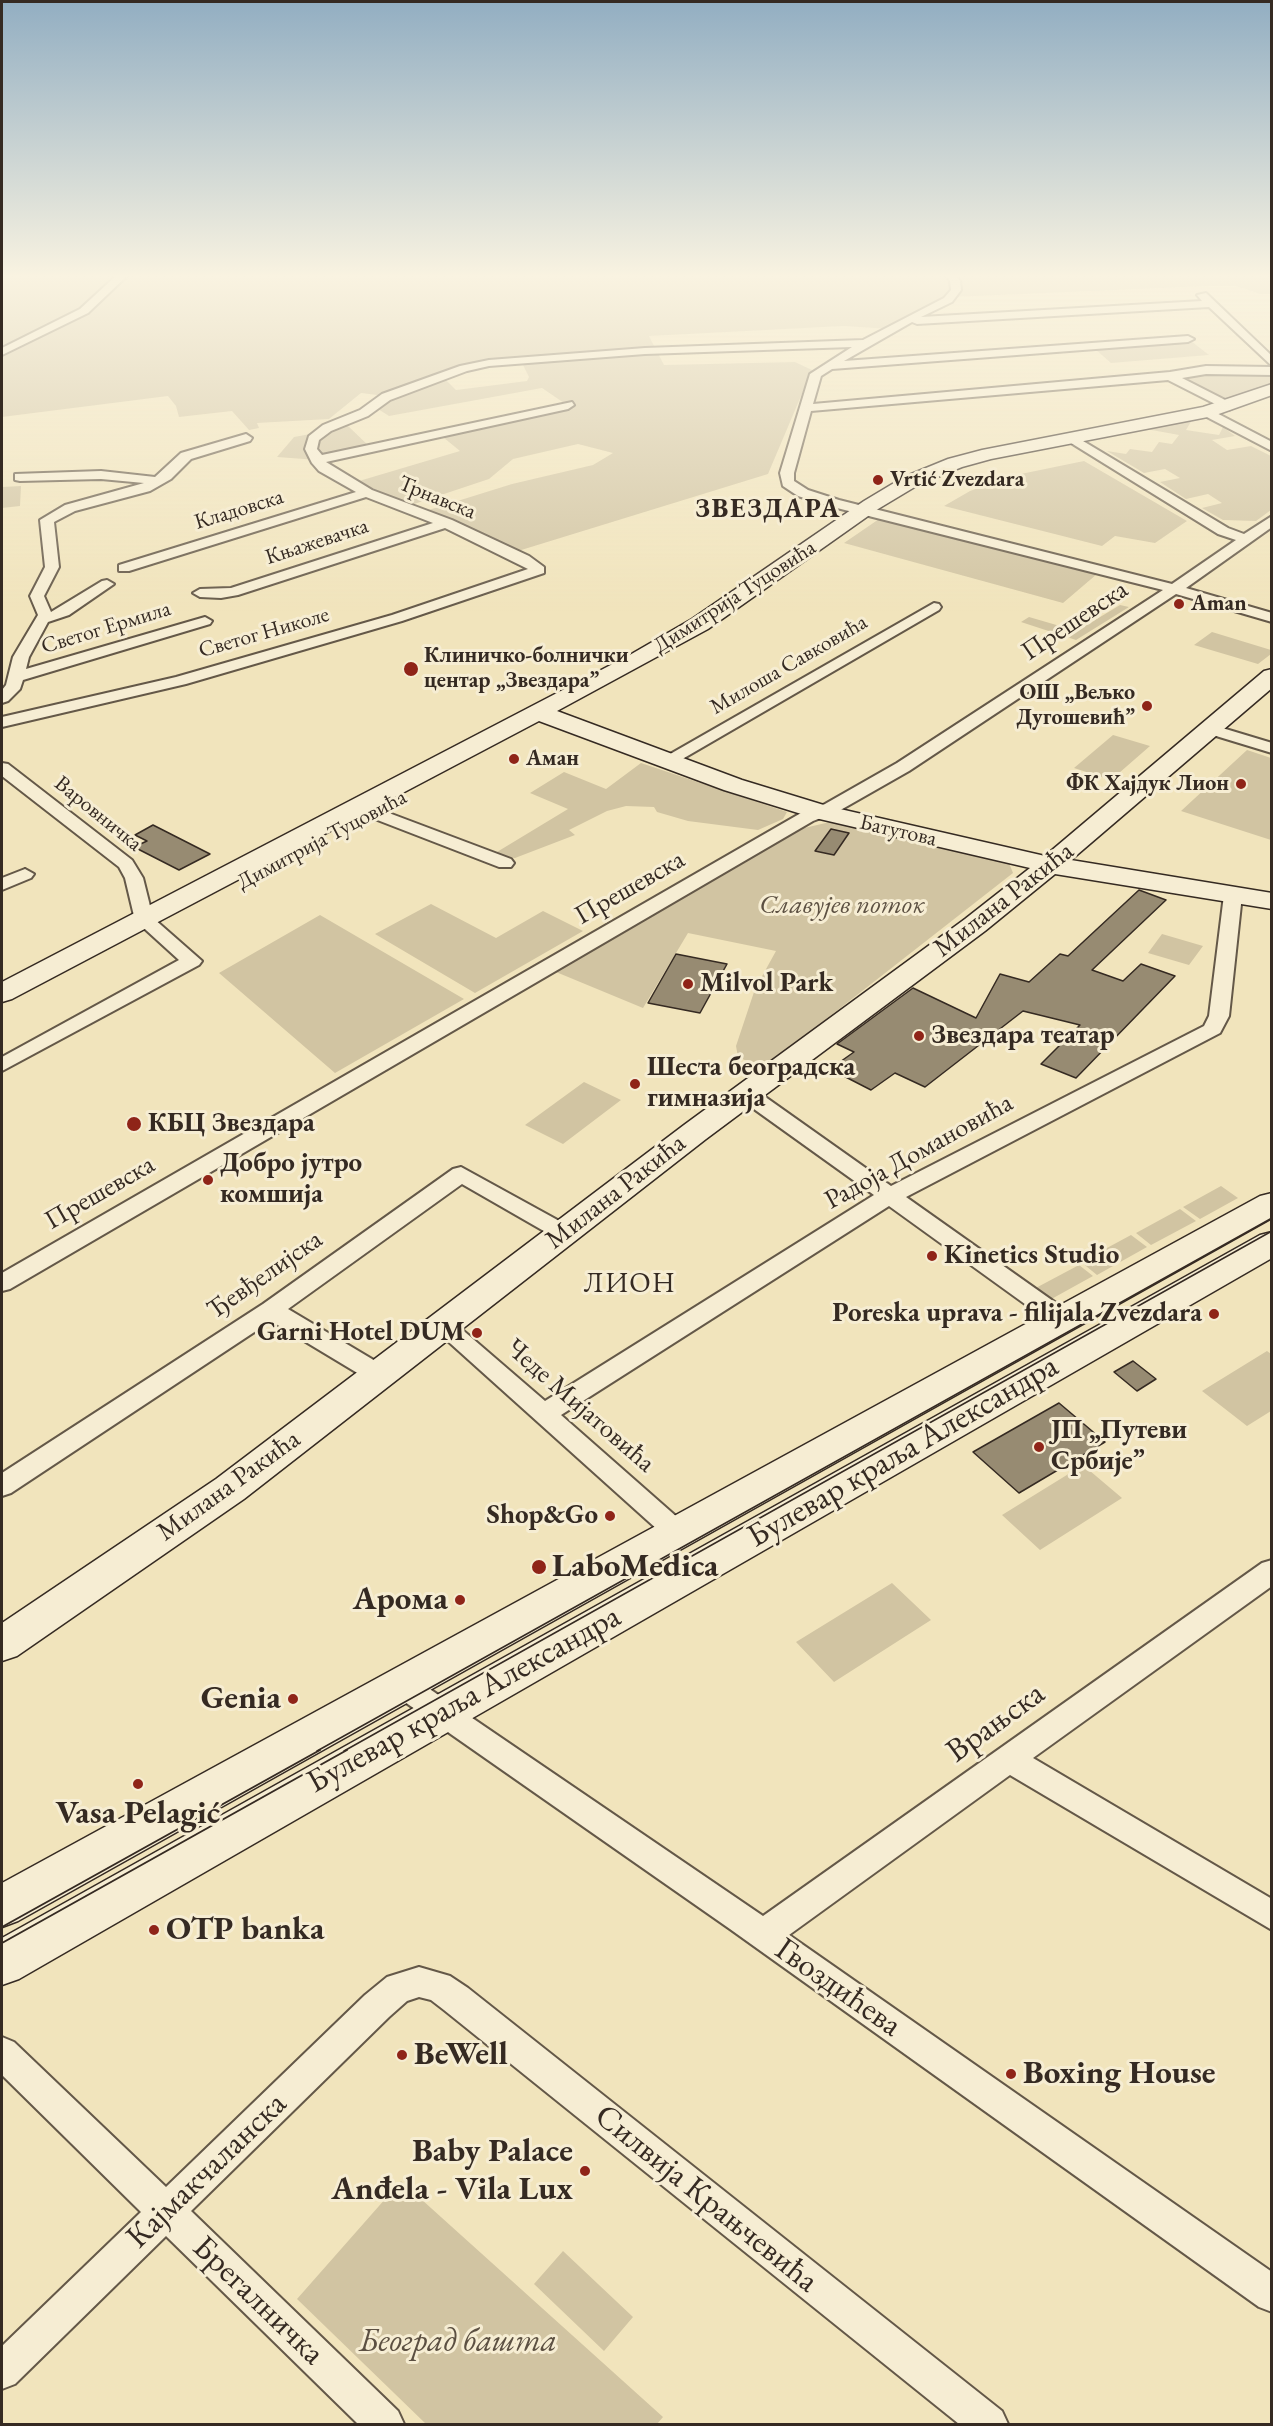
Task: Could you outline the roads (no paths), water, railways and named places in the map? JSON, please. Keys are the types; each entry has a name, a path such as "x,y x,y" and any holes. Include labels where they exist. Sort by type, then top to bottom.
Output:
{"main road":[{"name":"Димитрија Туцовића","path":"2,1009 149,925 543,715 597,689 636,661 730,604 905,484 940,468 989,454 1207,412 1272,389"},
{"name":"Милана Ракића","path":"2,1644 230,1489 378,1374 1050,866 1272,676"},
{"name":"Димитрија Туцовића","path":"2,993 149,925 373,812 543,715"},
{"name":"Батутова","path":"543,715 666,761 820,812 1050,866 1272,900"},
{"name":"Булевар краља Александра","path":"2,1906 1272,1204"},
{"name":"Булевар краља Александра","path":"2,1963 256,1816 443,1713 1272,1243"}],"street":[{"path":"412,387 386,397 364,413 321,432 313,439 310,447 317,460 568,405"},
{"path":"810,387 787,473 788,483 803,494 1174,589 1272,618"},
{"path":"806,408 1042,387"},
{"path":"1191,387 1227,406"},
{"path":"1207,412 1272,447"},
{"name":"Светог Ермила","path":"2,698 14,686 19,676 21,657 44,619 45,612 37,596 52,567 47,520 70,508 132,493 159,481 186,456 246,438"},
{"path":"1069,438 1223,531 1246,539"},
{"name":"Трнавска","path":"317,460 324,468 366,493 447,523 530,562 539,570 534,573"},
{"path":"20,477 101,475 159,481"},
{"name":"Кладовска","path":"124,568 366,493"},
{"name":"Прешевска","path":"2,1283 820,812 903,767 1174,589 1272,520"},
{"name":"Књажевачка","path":"200,593 233,592 447,523"},
{"name":"Светог Николе","path":"2,722 180,681 370,626 534,573"},
{"path":"44,619 64,612 107,584"},
{"name":"Милоша Савковића","path":"666,761 934,607"},
{"name":"Светог Ермила","path":"19,676 206,621"},
{"path":"1209,729 1272,748"},
{"name":"Варовничка","path":"2,768 126,864 134,878 149,925"},
{"path":"373,812 505,863"},
{"path":"2,885 25,874"},
{"name":"Радоја Домановића","path":"545,1413 889,1196 1075,1099 1196,1041 1213,1029 1219,1016 1233,895"},
{"path":"2,1065 192,961 149,925"},
{"path":"747,1094 1062,1319"},
{"name":"Ђевђелијска","path":"2,1486 271,1310 461,1174 564,1233"},
{"path":"271,1310 378,1374"},
{"name":"Чеде Мијатовића","path":"443,1326 545,1413 677,1532"},
{"name":"Врањска","path":"763,1935 1272,1571"},
{"name":"Гвоздићева","path":"402,1685 763,1935 1272,2294"},
{"path":"1008,1759 1272,1916"},
{"name":"Кајмакчаланска","path":"2,2371 377,2006 398,1988 419,1982"},
{"name":"Силвија Крањчевића","path":"419,1982 439,1987 456,1999 989,2424"},
{"name":"Брегалничка","path":"2,2053 385,2424"}],"tram line":[{"path":"317,1751 1272,1218"},
{"path":"344,1751 1272,1231"},
{"path":"2,1927 320,1750"},
{"path":"2,1943 347,1750"}],"place":[{"name":"Vrtić Zvezdara","path":"878,480"},
{"name":"Aman","path":"1179,604"},
{"name":"Клиничко-болнички центар „Звездара”","path":"411,669"},
{"name":"ОШ „Вељко Дугошевић”","path":"1147,706"},
{"name":"Аман","path":"514,759"},
{"name":"ФК Хајдук Лион","path":"1241,784"},
{"name":"Milvol Park","path":"688,984"},
{"name":"Звездара театар","path":"919,1036"},
{"name":"Шеста београдска гимназија","path":"635,1084"},
{"name":"КБЦ Звездара","path":"134,1124"},
{"name":"Добро јутро комшија","path":"208,1180"},
{"name":"Kinetics Studio","path":"932,1256"},
{"name":"Poreska uprava - filijala Zvezdara","path":"1214,1314"},
{"name":"Garni Hotel DUM","path":"477,1333"},
{"name":"ЈП „Путеви Србије”","path":"1039,1447"},
{"name":"Shop&Go","path":"610,1516"},
{"name":"LaboMedica","path":"539,1567"},
{"name":"Арома","path":"460,1600"},
{"name":"Genia","path":"293,1699"},
{"name":"Vasa Pelagić","path":"138,1784"},
{"name":"OTP banka","path":"154,1930"},
{"name":"BeWell","path":"402,2055"},
{"name":"Boxing House","path":"1011,2074"},
{"name":"Baby Palace Anđela - Vila Lux","path":"585,2171"}],"district":[{"name":"ЗВЕЗДАРА","path":"768,510"},
{"name":"ЛИОН","path":"630,1284"}],"park label":[{"name":"Славујев поток","path":"842,906"},
{"name":"Београд башта","path":"458,2342"}]}
